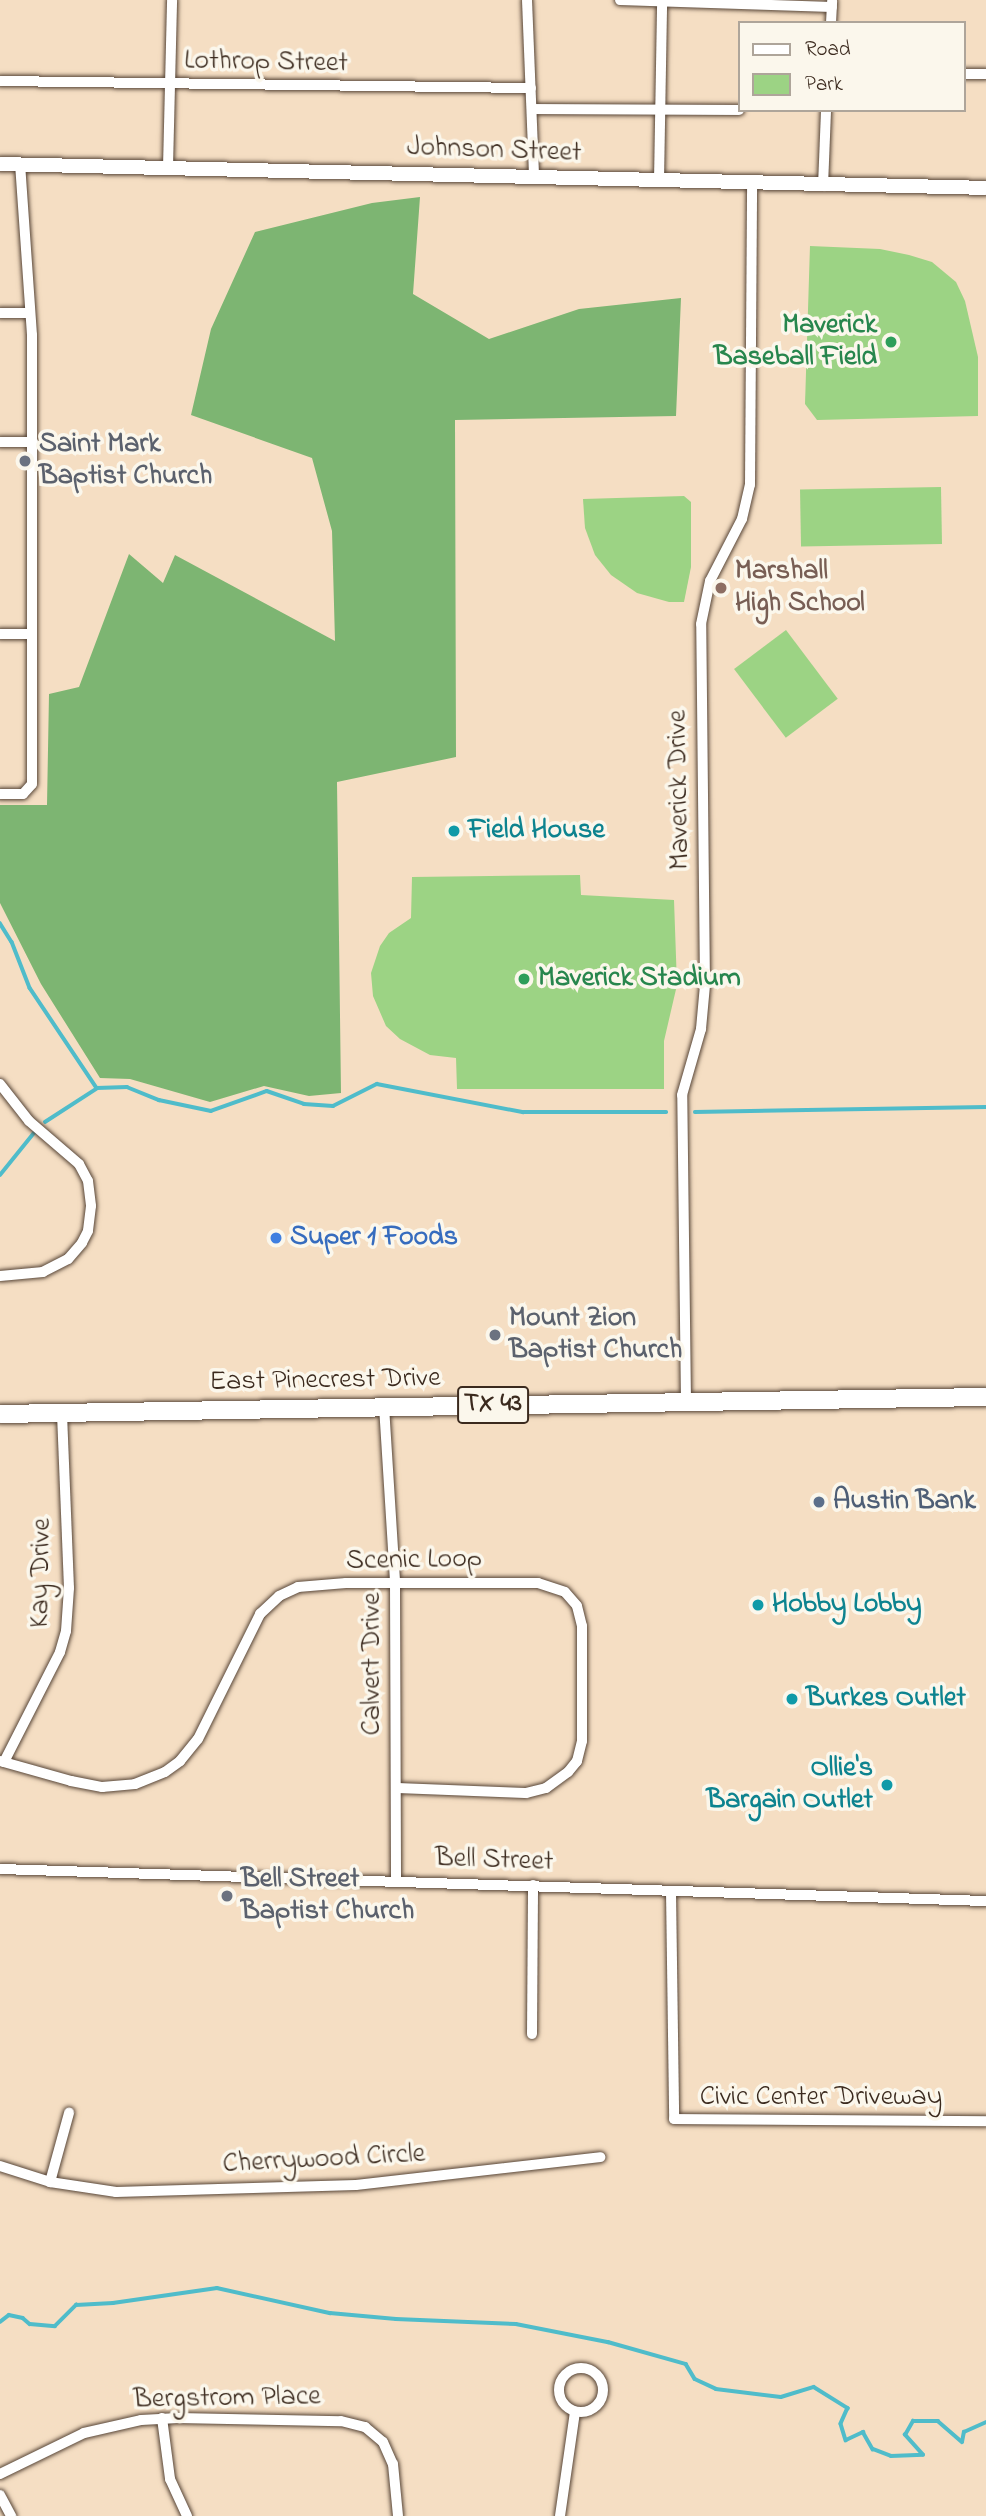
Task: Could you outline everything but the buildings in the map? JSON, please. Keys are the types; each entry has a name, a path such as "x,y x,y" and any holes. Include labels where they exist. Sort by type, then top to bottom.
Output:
{"main road":[{"name":"East Pinecrest Drive","path":"0,1414 986,1397"}],"street":[{"path":"168,167 172,0"},
{"path":"527,0 534,177"},
{"path":"620,0 832,4"},
{"path":"659,181 662,2"},
{"path":"965,74 986,74"},
{"name":"Lothrop Street","path":"0,81 531,88"},
{"path":"531,109 738,110"},
{"path":"823,186 826,112"},
{"name":"Johnson Street","path":"0,164 752,185 986,188"},
{"path":"0,794 23,794 32,784 32,335 28,313 20,165"},
{"name":"Maverick Drive","path":"685,1402 682,1095 701,1029 705,985 701,635 707,592 718,564 742,519 750,485 752,185"},
{"path":"0,313 28,313"},
{"path":"0,442 33,442"},
{"path":"0,634 31,634"},
{"path":"0,1276 43,1272 68,1259 82,1243 91,1214 88,1181 79,1164 29,1121 2,1092"},
{"name":"Calvert Drive","path":"384,1406 395,1583 396,1881"},
{"name":"Kay Drive","path":"2,1761 60,1652 68,1621 62,1412"},
{"name":"Scenic Loop","path":"2,1761 92,1786 125,1786 155,1777 180,1761 198,1739 260,1614 268,1604 285,1592 306,1586 395,1583 538,1583 565,1592 577,1606 581,1619 583,1719 582,1747 577,1760 563,1777 546,1788 517,1793 396,1788"},
{"name":"Bell Street","path":"0,1869 986,1900"},
{"path":"532,2034 533,1885"},
{"name":"Civic Center Driveway","path":"671,1891 674,2119 986,2122"},
{"path":"50,2182 69,2113"},
{"name":"Cherrywood Circle","path":"0,2166 50,2182 116,2192 342,2186 600,2157"},
{"path":"585,2368 598,2376 603,2395 594,2408 575,2412 561,2400 559,2386 570,2370 585,2368"},
{"path":"560,2516 575,2412"},
{"path":"162,2418 170,2479 187,2516"},
{"name":"Bergstrom Place","path":"0,2474 84,2432 162,2418 328,2420 365,2427 383,2442 395,2477 398,2516"},
{"path":"0,2496 11,2516"}],"green space":[{"path":"420,197 413,294 489,339 579,309 681,298 676,416 455,420 456,757 337,782 341,1093 309,1096 264,1086 210,1102 130,1079 100,1078 41,984 0,903 0,805 47,805 49,694 79,687 129,554 163,583 175,555 335,641 332,531 312,458 191,415 211,329 255,232 372,203"},
{"name":"Maverick Baseball Field","path":"810,246 880,249 909,255 932,262 956,282 965,301 978,357 978,416 817,420 805,404"},
{"path":"941,487 942,544 801,546 800,489"},
{"path":"684,496 691,502 691,567 684,602 669,602 637,593 611,575 595,555 585,528 583,499"},
{"path":"786,630 838,699 786,738 734,669"},
{"name":"Maverick Stadium","path":"580,875 581,895 674,900 677,985 664,1041 664,1089 457,1089 456,1058 430,1055 400,1039 386,1026 373,996 371,973 380,946 389,933 411,918 412,877"}],"waterway":[{"path":"0,923 12,942 30,988 97,1088 127,1087 159,1100 211,1111 267,1091 304,1104 333,1106 377,1084 523,1112 666,1112"},
{"path":"45,1122 96,1089"},
{"path":"695,1112 986,1107"},
{"path":"0,1175 34,1133"},
{"path":"0,2322 9,2315 23,2318 30,2324 55,2326 76,2305 113,2303 217,2288 330,2313 516,2324 608,2342 686,2364 695,2379 716,2389 781,2397 814,2387 848,2408 841,2424 846,2440 863,2432 873,2449 891,2456 923,2455 905,2435 913,2421 938,2421 962,2442 964,2432 986,2422"}],"place":[{"name":"Maverick Baseball Field","path":"891,342"},
{"name":"Saint Mark Baptist Church","path":"25,461"},
{"name":"Marshall High School","path":"721,588"},
{"name":"Field House","path":"454,831"},
{"name":"Maverick Stadium","path":"524,979"},
{"name":"Super 1 Foods","path":"276,1238"},
{"name":"Mount Zion Baptist Church","path":"495,1335"},
{"name":"Austin Bank","path":"819,1502"},
{"name":"Hobby Lobby","path":"758,1605"},
{"name":"Burkes Outlet","path":"792,1699"},
{"name":"Ollie's Bargain Outlet","path":"887,1785"},
{"name":"Bell Street Baptist Church","path":"227,1896"}]}
